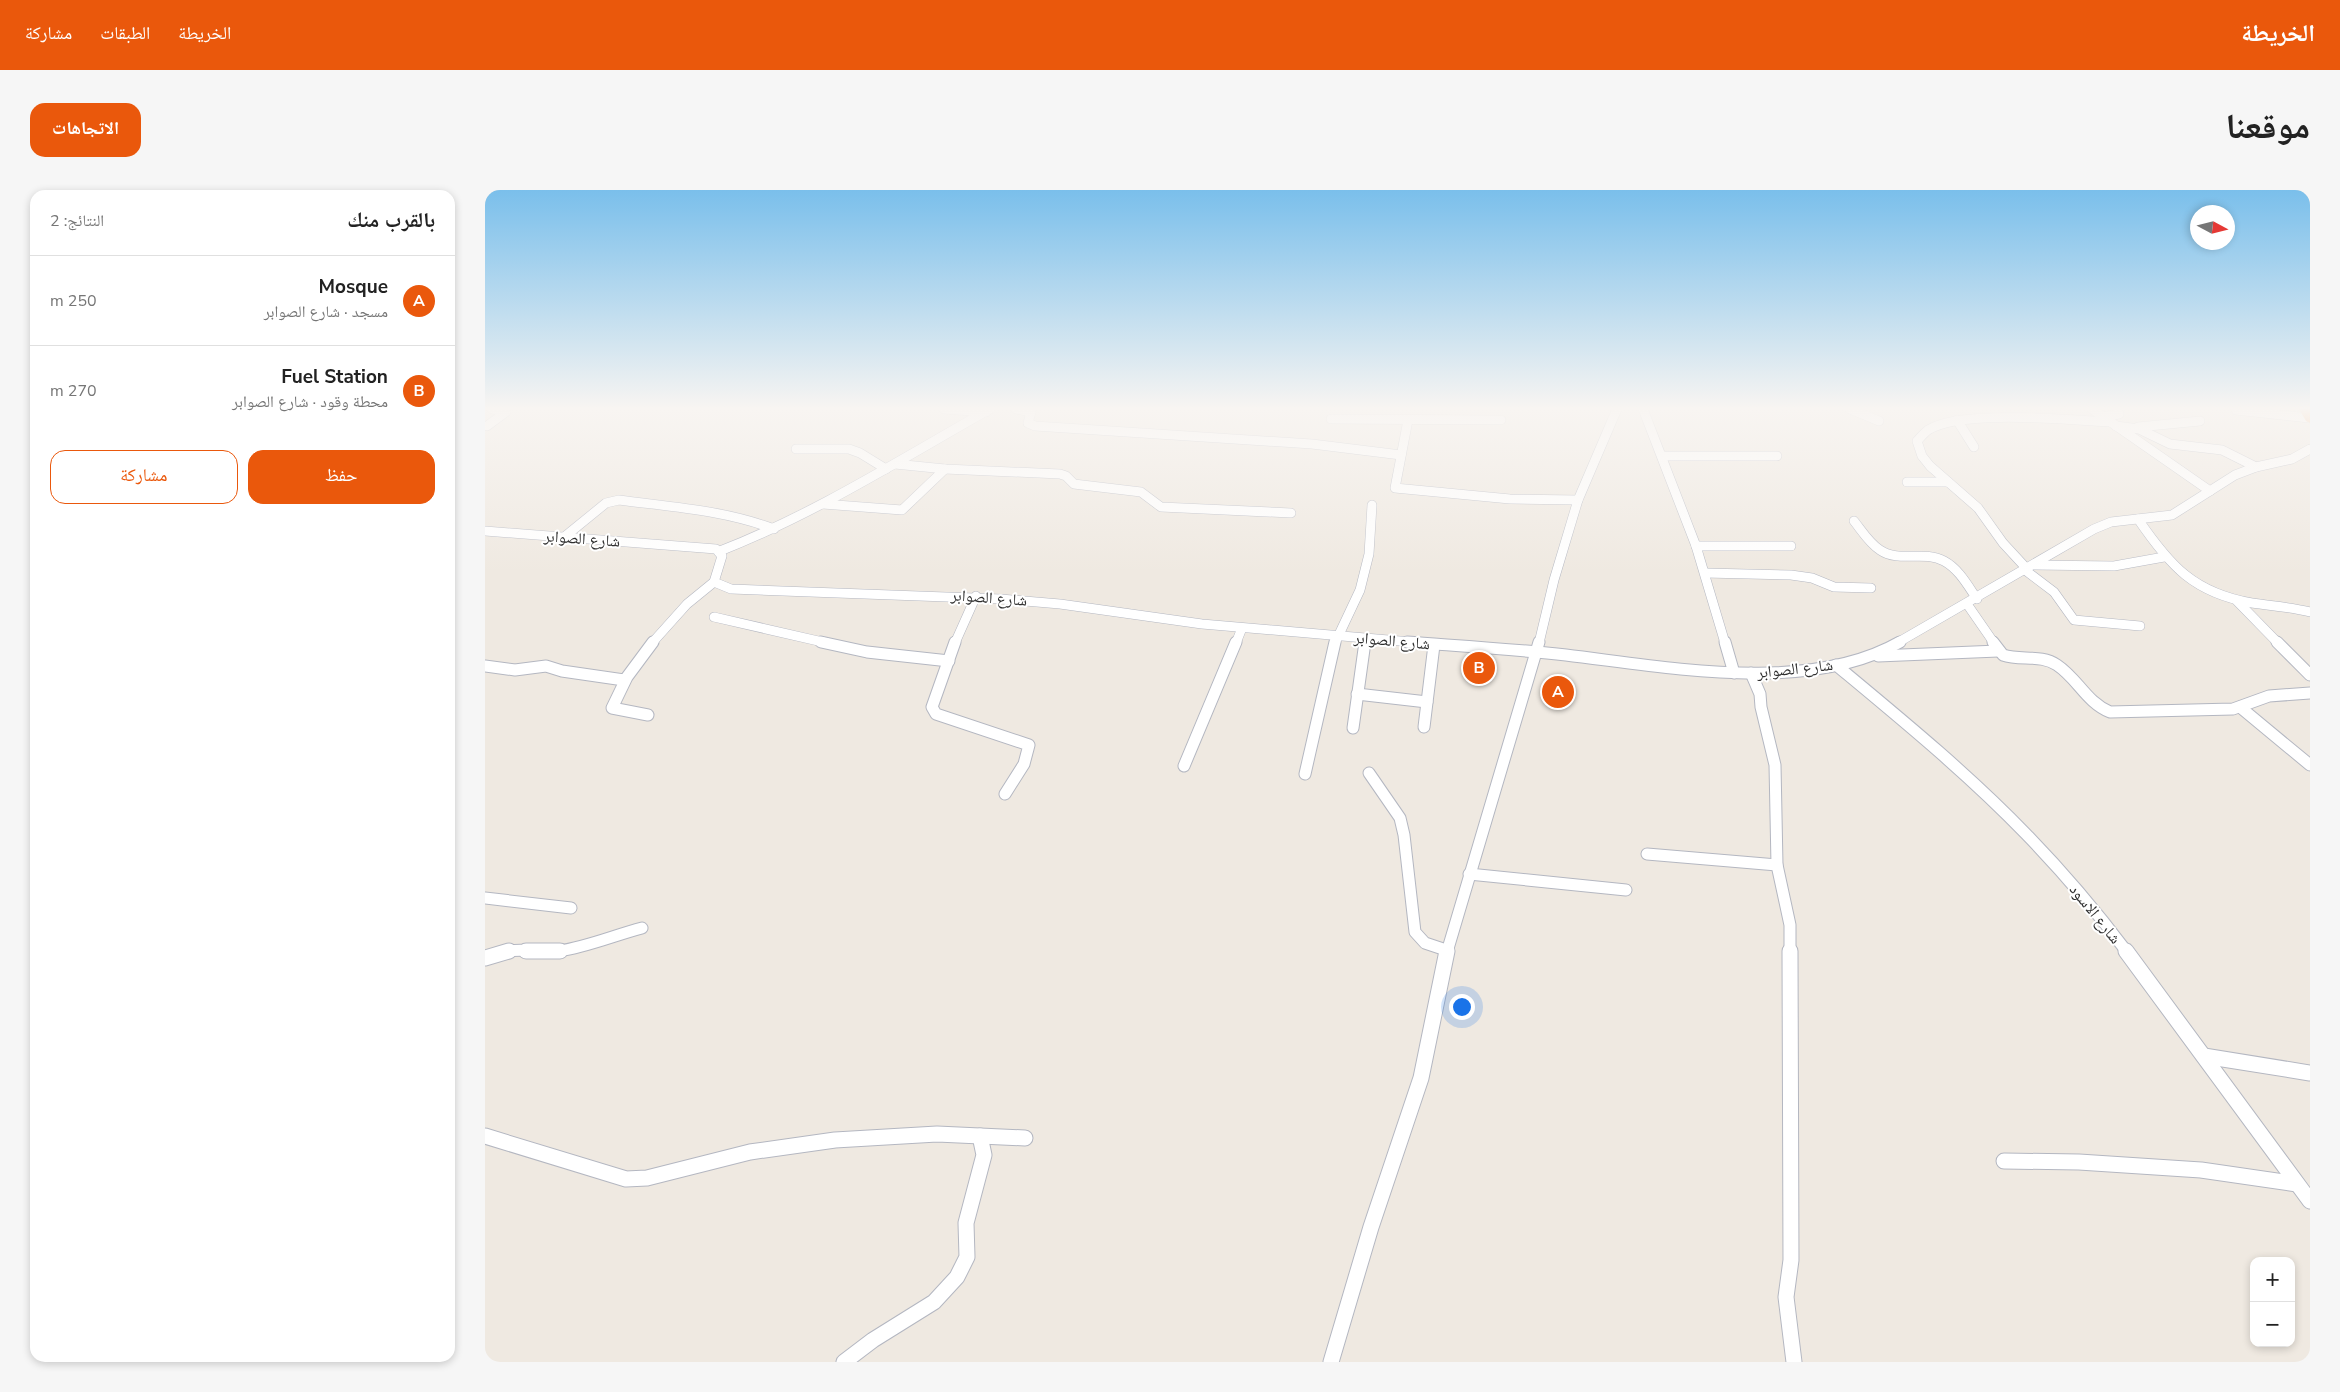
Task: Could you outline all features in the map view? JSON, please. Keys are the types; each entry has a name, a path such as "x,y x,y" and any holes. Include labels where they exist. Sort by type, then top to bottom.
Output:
{"street":[{"path":"877,464 886,469"},
{"path":"648,715 619,711 612,708 624,680 697,593 714,582 722,561 720,551 774,529 895,464 945,469 1060,474 1066,476 1074,484 1141,492 1161,507 1291,513"},
{"path":"1398,464 1393,482 1395,488 1399,490 1510,499 1578,500"},
{"path":"1331,1362 1371,1227 1421,1078 1432,1033 1446,950 1536,653 1554,580 1578,500 1594,464"},
{"path":"1665,464 1697,546 1734,673"},
{"path":"1930,464 1978,508 2003,543 2054,592 2074,620 2140,626"},
{"path":"2169,464 2210,491"},
{"path":"2249,464 2256,467"},
{"name":"شارع الصوابر","path":"714,582 726,588 747,590 976,596 1071,605 1242,628 1536,653 1751,674 1836,665 1871,656 1972,601 2094,529 2111,522 2172,515 2235,475 2271,464"},
{"path":"823,504 902,510 945,469"},
{"path":"1907,482 1948,482"},
{"path":"563,538 606,503 619,500 706,511 750,520 774,529"},
{"path":"1305,774 1336,637 1360,590 1369,554 1372,505"},
{"path":"2138,520 2163,557 2174,568 2208,592 2237,601 2310,612"},
{"path":"1854,522 1875,547 1883,553 1935,558 1953,568 1998,651 2010,658 2042,660 2056,664 2096,704 2110,712 2240,707 2269,696 2310,693"},
{"name":"شارع الصوابر","path":"485,531 706,547 720,551"},
{"path":"1697,546 1791,546"},
{"path":"2029,568 2114,566 2163,557"},
{"path":"1705,573 1791,575 1812,578 1834,587 1871,588"},
{"path":"976,596 959,632 932,707 936,714 1029,745 1029,752 1005,794"},
{"path":"2237,601 2310,675"},
{"path":"714,616 867,652 949,661"},
{"path":"1184,766 1242,628"},
{"path":"1353,728 1365,639"},
{"path":"1424,727 1434,645"},
{"path":"1871,656 1998,651"},
{"name":"شارع الاسود","path":"1836,665 1926,741 2040,849 2103,924 2204,1056 2310,1201"},
{"path":"485,666 515,670 546,666 562,671 624,680"},
{"path":"1751,674 1760,694 1761,707 1775,765 1777,865 1789,925 1788,1057 1791,1260 1786,1297 1794,1362"},
{"path":"1357,694 1427,702"},
{"path":"2240,707 2310,765"},
{"path":"1369,773 1400,818 1404,835 1413,925 1417,938 1427,945 1446,950"},
{"path":"1647,854 1777,865"},
{"path":"1469,874 1626,890"},
{"path":"485,898 571,908"},
{"path":"485,958 515,948 533,952 559,951 642,928"},
{"path":"2204,1056 2310,1073"},
{"path":"485,1136 617,1178 636,1179 705,1162 792,1146 912,1135 1025,1138"},
{"path":"844,1362 873,1340 934,1302 957,1276 967,1257 966,1222 984,1154 980,1136"},
{"path":"2004,1161 2079,1162 2201,1170 2297,1184"}],"place":[{"name":"Fuel Station","path":"1479,668"},
{"name":"Mosque","path":"1558,692"}]}
